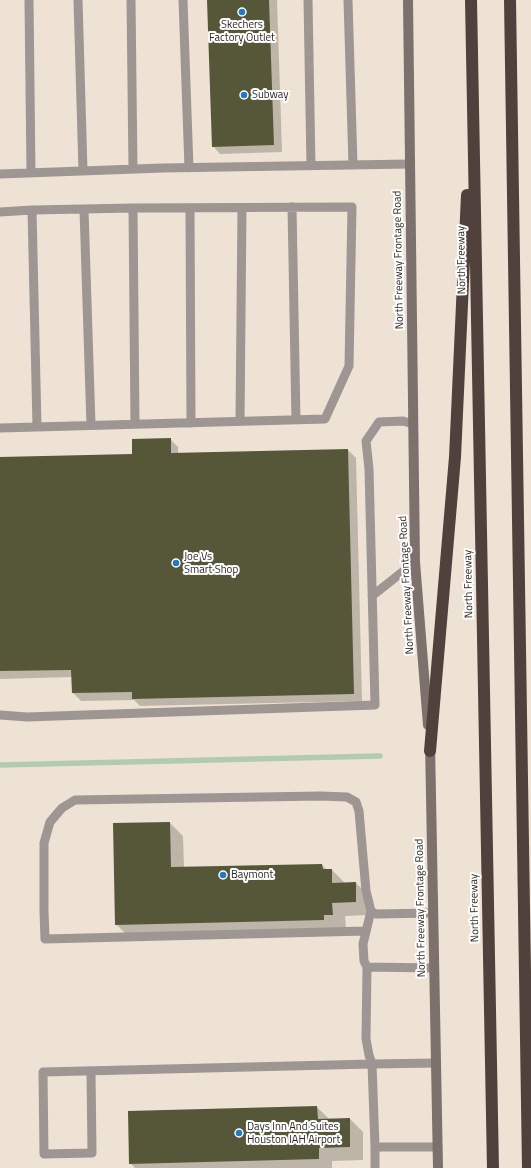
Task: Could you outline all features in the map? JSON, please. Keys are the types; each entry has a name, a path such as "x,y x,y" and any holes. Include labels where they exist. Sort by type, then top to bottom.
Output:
{"highway":[{"name":"North Freeway","path":"471,0 493,1168"},
{"path":"510,0 528,1168"},
{"path":"430,751 455,457 472,81"}],"main road":[{"name":"North Freeway Frontage Road","path":"408,0 415,562 430,751 438,1168"}],"lane":[{"path":"29,0 31,173"},
{"path":"78,0 83,171"},
{"path":"131,0 133,169"},
{"path":"183,0 189,168"},
{"path":"308,0 311,166"},
{"path":"348,0 353,165"},
{"path":"0,174 133,169 410,164"},
{"path":"292,207 296,420"},
{"path":"0,212 133,208 352,207 349,366 325,419 0,428"},
{"path":"133,208 135,424"},
{"path":"190,208 191,423"},
{"path":"240,421 242,208"},
{"path":"32,210 37,427"},
{"path":"84,210 91,425"},
{"path":"0,715 27,717 375,705 369,469 366,441 379,422 403,421 414,424"},
{"path":"372,596 415,562"},
{"path":"366,931 45,939 44,843 50,822 62,808 75,800 321,796 347,797 356,802 359,811 366,890 371,911 363,944 364,961 367,967 366,1039 372,1064 375,1168"},
{"path":"371,911 376,914 433,913"},
{"path":"367,967 434,968"},
{"path":"91,1071 92,1153 44,1154 43,1072 436,1063"},
{"path":"374,1147 437,1147"}],"building":[{"path":"207,0 269,0 274,145 212,147"},
{"name":"Joe Vs Smart Shop","path":"171,438 171,453 348,449 354,694 132,699 132,692 72,693 71,670 0,671 0,457 132,454 132,439"},
{"name":"Baymont","path":"170,822 171,867 322,864 323,869 332,869 332,883 356,882 356,902 332,903 333,915 324,915 324,920 115,925 113,823"},
{"name":"Days Inn And Suites Houston IAH Airport","path":"317,1106 318,1119 350,1118 350,1147 319,1148 319,1159 129,1164 128,1111"}],"waterway":[{"path":"0,765 380,756"}],"place":[{"name":"Skechers Factory Outlet","path":"242,12"},
{"name":"Subway","path":"244,95"},
{"name":"Joe Vs Smart Shop","path":"176,563"},
{"name":"Baymont","path":"223,875"},
{"name":"Days Inn And Suites Houston IAH Airport","path":"239,1133"}]}
